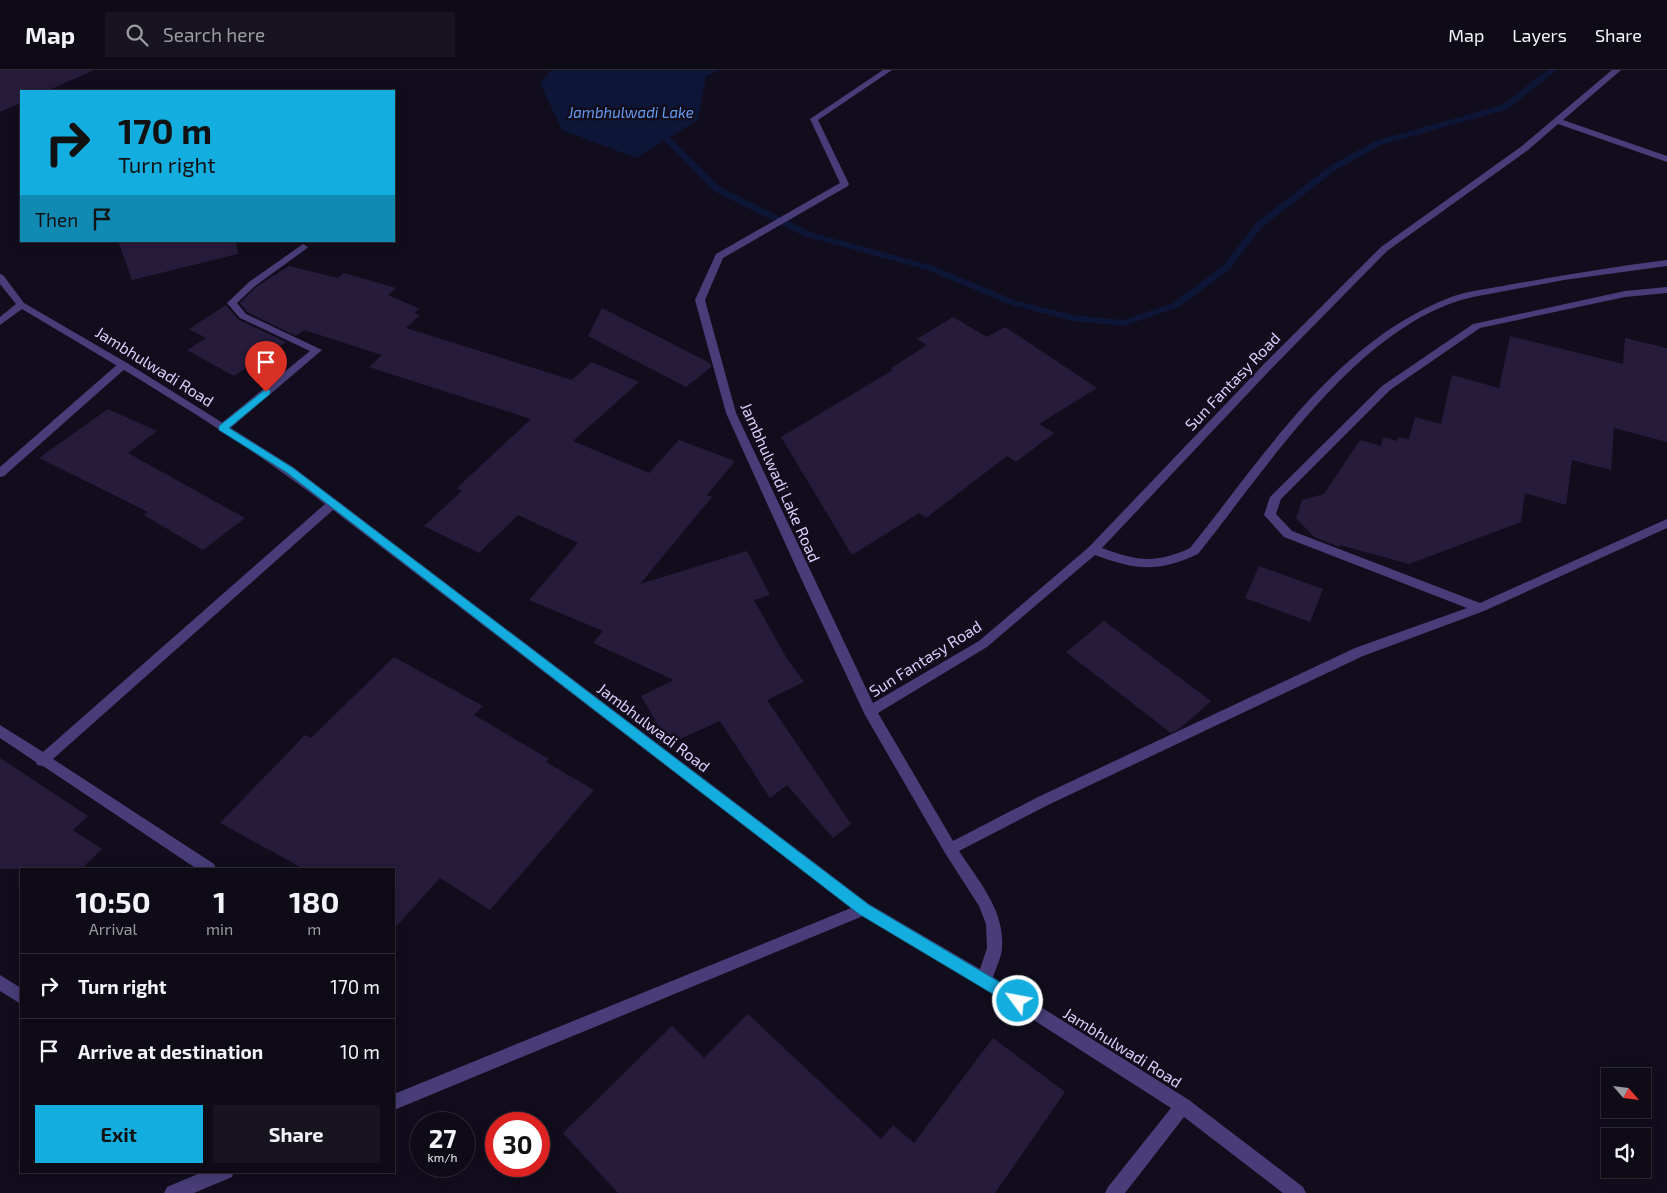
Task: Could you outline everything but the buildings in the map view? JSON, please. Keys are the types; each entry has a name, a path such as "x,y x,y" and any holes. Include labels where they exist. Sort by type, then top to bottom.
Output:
{"street":[{"name":"Jambhulwadi Lake Road","path":"888,70 814,119 845,184 719,256 700,300 731,413 810,588 870,711 950,849 985,903 994,924 995,948 984,980"},
{"name":"Sun Fantasy Road","path":"870,711 983,644 1093,550 1268,366 1384,249 1525,148 1617,70"},
{"path":"1558,120 1667,159"},
{"path":"222,428 317,350 243,316 232,303 252,284 303,247"},
{"path":"1093,550 1129,563 1145,565 1168,563 1194,551 1295,422 1350,366 1393,331 1428,310 1456,299 1543,280 1667,263"},
{"name":"Jambhulwadi Road","path":"1,281 21,305 123,365 289,470 864,909 984,980 1183,1106 1297,1193"},
{"path":"1480,608 1288,534 1270,516 1276,497 1386,388 1477,326 1625,294 1667,290"},
{"path":"0,322 21,305"},
{"path":"0,473 123,365"},
{"path":"42,761 332,503"},
{"path":"950,849 1052,797 1359,652 1480,608 1667,523"},
{"path":"0,731 42,761 207,868"},
{"path":"395,1102 864,909"},
{"path":"0,982 20,996"},
{"path":"1114,1193 1183,1106"},
{"path":"173,1193 221,1173"}],"water":[{"name":"Jambhulwadi Lake","path":"552,70 720,70 706,76 698,120 636,158 562,130 540,83"}],"waterway":[{"path":"667,139 715,188 807,234 930,268 1014,303 1073,318 1124,323 1176,305 1226,268 1260,224 1333,168 1378,143 1505,107 1553,70"}],"route":[{"path":"266,392 222,428 289,470 864,909 1018,1001"}]}
